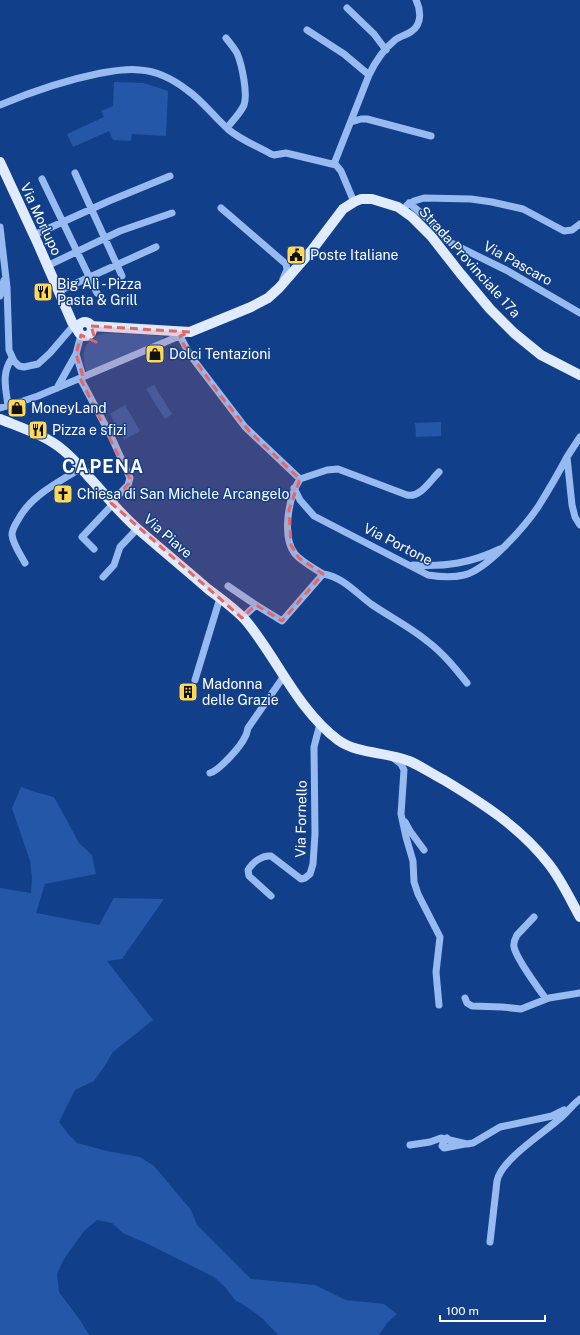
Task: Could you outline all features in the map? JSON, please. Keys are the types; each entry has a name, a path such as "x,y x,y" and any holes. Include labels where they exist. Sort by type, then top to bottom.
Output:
{"main road":[{"name":"Via Morlupo","path":"0,162 77,330"},
{"name":"Strada Provinciale 17a","path":"89,324 185,334 256,304 268,298 279,288 312,250 346,206 365,199 375,199 405,206 490,309 514,333 541,355 580,375"},
{"path":"67,309 89,324"},
{"path":"77,330 80,324 89,324"},
{"name":"Via Piave","path":"4,421 28,430 50,441 67,453 112,504 138,529 243,618 260,640 307,709 320,724 337,739 348,746 403,759 418,765 480,802 502,818 535,848 547,862 556,874 580,917"}],"street":[{"path":"334,164 369,75 377,61 397,39 410,32 417,26 420,10 416,0"},
{"path":"347,8 374,34 386,50"},
{"path":"307,30 344,54 369,75"},
{"path":"226,38 235,50 238,57 245,94 243,107 227,128"},
{"path":"0,105 32,92 76,79 111,72 140,70 159,74 187,90 201,101 233,133 272,154 286,153 334,164 341,170 354,202"},
{"path":"351,122 367,119 431,136"},
{"path":"75,173 122,276"},
{"path":"34,235 170,176"},
{"path":"42,179 97,293"},
{"path":"405,206 418,199 427,197 482,200 514,206 528,211 564,231 572,230 580,224"},
{"name":"Via Pascaro","path":"405,206 427,218 445,238 452,243 506,270 580,313"},
{"path":"221,208 286,264 286,272 279,288"},
{"path":"48,266 126,229 172,213"},
{"path":"0,227 7,287 10,350 12,358 16,364 23,367 38,364 77,330"},
{"path":"59,291 156,247"},
{"path":"0,296 5,276"},
{"path":"77,330 76,354 82,378 130,478 128,485 79,540 94,549"},
{"path":"0,408 32,399 185,334 190,355 220,395 250,432 300,479"},
{"path":"57,388 64,373 76,354"},
{"path":"4,421 9,406 4,375 12,358"},
{"path":"64,373 71,382"},
{"name":"Via Portone","path":"294,488 300,500 314,516 428,575 444,578 465,575 493,558 532,514 580,437"},
{"path":"567,457 572,505 575,517 580,525"},
{"path":"25,563 12,534 22,511 29,502 37,496 81,468"},
{"path":"439,472 420,492 412,496 338,469 323,471 300,479 294,488 288,523 291,545 299,558 323,574 333,576 344,581 371,604 426,640 447,659 467,683"},
{"path":"103,577 114,565 120,547 138,529"},
{"path":"409,565 444,566 480,558 503,547"},
{"path":"228,586 282,621 323,574"},
{"path":"195,680 220,598"},
{"path":"243,618 256,605"},
{"path":"210,774 220,767 242,742 248,728 284,676"},
{"name":"Via Fornello","path":"271,896 249,876 248,870 256,861 266,856 271,856 301,880 307,877 312,868 315,834 314,746 320,724"},
{"path":"388,755 401,764 404,770 402,814 406,837 414,861 415,886 440,937 436,968 439,1005"},
{"path":"402,814 408,829 424,850"},
{"path":"534,917 515,938 514,948 546,999"},
{"path":"465,998 467,1003 472,1006 521,1009 546,999 580,993"},
{"path":"410,1145 430,1142 439,1138 447,1138 467,1144 476,1142 500,1127 552,1116 571,1106 580,1099"},
{"path":"490,1242 497,1181 500,1172 532,1141 562,1117 571,1106"}],"highlighted area":[{"path":"91,326 190,332 180,336 184,345 220,395 250,432 300,479 289,510 291,545 299,558 323,574 282,621 256,605 242,618 111,503 131,481 80,378 83,377 76,354 81,335 96,342"}],"shaded area":[{"path":"114,82 144,83 168,91 166,136 132,134 131,141 113,140 109,131 73,147 67,134 104,117 101,111 113,106"},
{"path":"109,333 163,336 163,340 87,372 84,365 84,351 86,345 95,337 101,334"},
{"path":"154,385 172,414 165,419 146,389"},
{"path":"125,405 140,431 124,440 110,414"},
{"path":"441,422 441,436 416,437 415,423"},
{"path":"21,787 54,797 79,843 92,855 96,874 45,884 36,913 99,925 114,898 164,899 122,959 107,961 153,1020 113,1052 94,1081 75,1090 59,1122 77,1143 107,1151 140,1157 154,1166 191,1210 197,1225 251,1279 315,1285 346,1300 384,1304 397,1314 387,1323 379,1335 278,1335 263,1319 235,1300 225,1287 214,1277 123,1233 112,1223 97,1220 84,1231 64,1259 57,1274 59,1292 80,1320 89,1335 0,1335 0,888 31,893 32,877 30,861 12,808"}],"place":[{"name":"Poste Italiane","path":"296,255"},
{"name":"Big Alì - Pizza Pasta & Grill","path":"43,292"},
{"name":"Dolci Tentazioni","path":"155,354"},
{"name":"MoneyLand","path":"17,408"},
{"name":"Pizza e sfizi","path":"38,430"},
{"name":"Chiesa di San Michele Arcangelo","path":"63,494"},
{"name":"Madonna delle Grazie","path":"188,692"}],"district":[{"name":"CAPENA","path":"103,467"}]}
